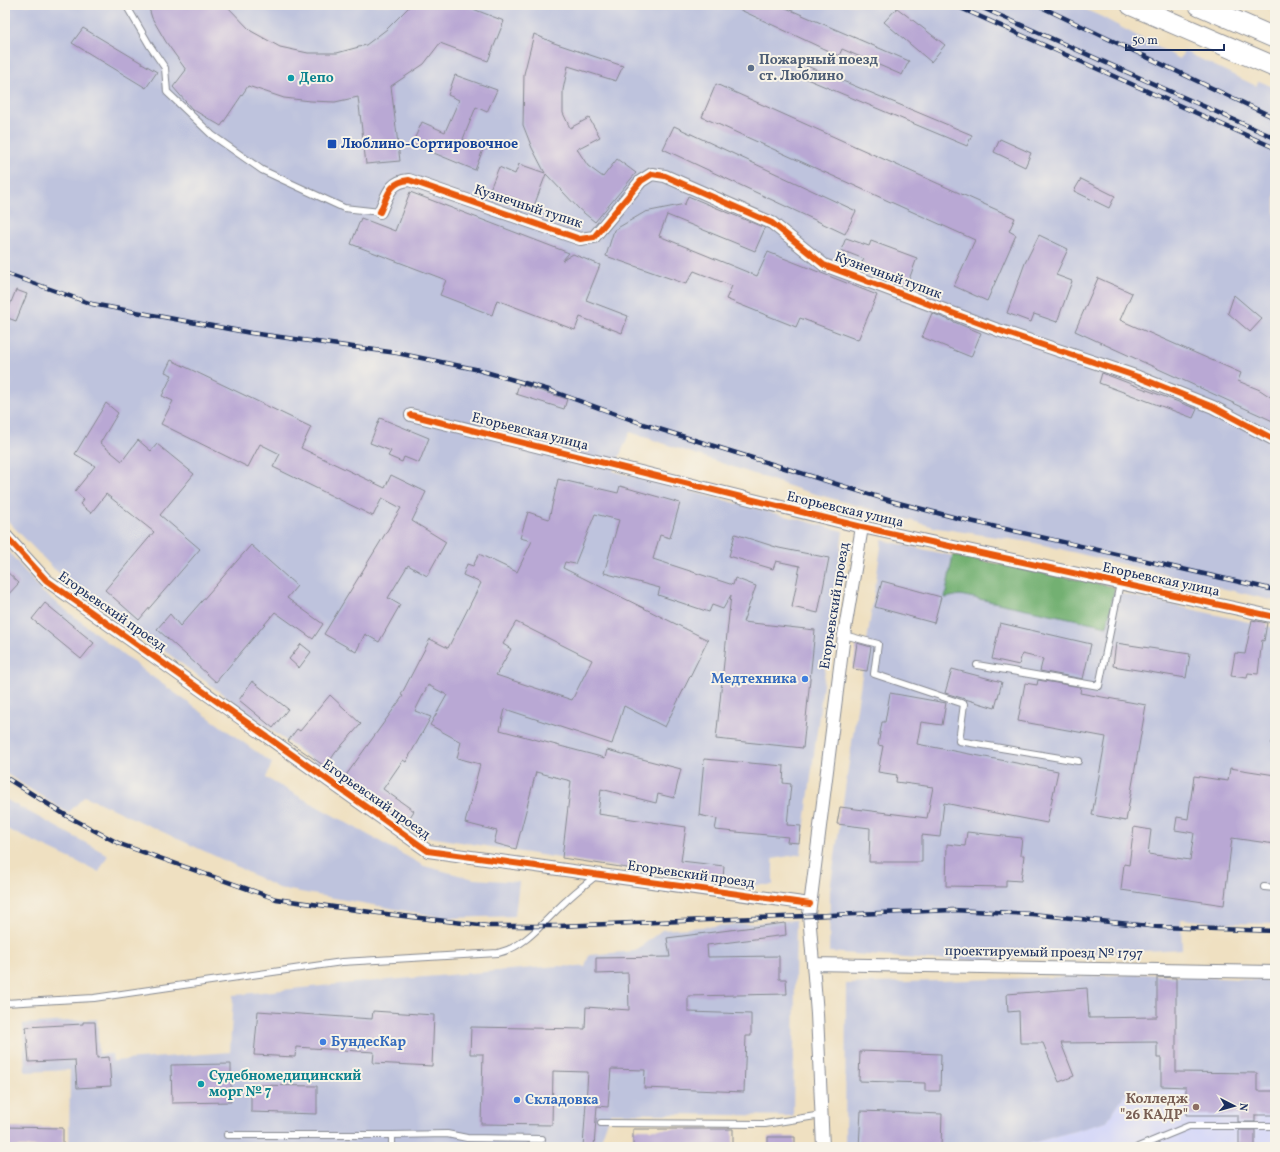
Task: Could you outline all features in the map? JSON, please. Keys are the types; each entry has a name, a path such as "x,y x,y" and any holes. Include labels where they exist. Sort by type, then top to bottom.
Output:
{"main road":[{"path":"1131,5 1275,67"},
{"path":"1199,5 1275,38"}],"street":[{"name":"Кузнечный тупик","path":"380,212 391,188 398,181 409,180 580,239 594,237 641,181 652,174 665,176 772,223 824,265 998,330 1138,377 1213,407 1275,440"},
{"name":"Егорьевская улица","path":"412,415 862,527 1275,617"},
{"name":"Егорьевский проезд","path":"823,1147 817,1014 809,914 818,854 844,634 862,527"},
{"name":"Егорьевский проезд","path":"5,535 46,580 428,852 810,904"},
{"name":"проектируемый проезд № 1797","path":"812,964 1275,972"}],"lane":[{"path":"126,5 165,68 167,92 212,135 262,170 344,208 380,212"},
{"path":"977,665 1099,686 1120,583"},
{"path":"844,634 878,644 874,674 964,704 959,741 1078,761"},
{"path":"5,1002 94,998 342,962 498,953 510,950 521,944 567,900 597,875"},
{"path":"1264,887 1275,888"},
{"path":"601,1123 765,1124 822,1115"},
{"path":"1138,1147 1189,1126 1275,1126"},
{"path":"228,1135 447,1134 467,1138 542,1139"},
{"path":"392,1135 392,1147"}],"shaded area":[{"path":"5,5 1075,5 1100,16 1180,59 1184,51 1256,86 1259,81 1275,88 1275,601 1035,543 938,528 801,490 630,432 613,471 843,531 801,854 773,859 773,885 728,885 423,836 340,781 54,569 5,518"},
{"path":"882,540 1275,628 1275,924 1220,923 1181,919 1182,949 979,960 930,960 829,952 830,890"},
{"path":"5,547 41,591 150,675 272,763 266,778 424,866 474,879 519,882 515,916 446,918 278,888 230,863 85,796 68,813 5,773"},
{"path":"5,799 108,855 99,872 5,828"},
{"path":"796,920 793,1116 611,1113 598,1147 69,1147 70,1070 25,1072 23,1024 97,1019 99,1054 112,1054 113,1061 230,1052 233,995 341,984 558,966 585,967 589,955 635,951 662,930"},
{"path":"1145,974 1275,981 1275,1089 1127,1091 1106,1122 1018,1147 845,1147 846,984"},
{"name":"Колледж \"26 КАДР\"","path":"1275,1089 1275,1147 1018,1147 1106,1122 1127,1091"}],"green space":[{"path":"953,555 1115,587 1107,626 960,595 945,598"}],"building":[{"name":"Депо","path":"148,5 226,5 251,31 280,47 308,53 337,53 366,45 387,29 411,5 463,5 504,21 488,61 440,43 424,64 391,86 400,161 366,164 358,97 335,102 311,101 284,98 248,86 221,126 192,109 173,87 186,70 166,42 152,18"},
{"path":"730,5 779,5 909,61 902,75 842,49 839,56"},
{"path":"897,8 945,45 931,62 884,22"},
{"path":"83,28 157,72 146,88 72,43"},
{"path":"534,34 554,43 623,66 616,81 568,66 563,90 563,113 570,128 589,118 600,137 577,149 588,166 603,177 617,159 636,173 595,222 579,209 546,174 534,206 490,189 499,167 515,174 519,164 545,173 532,148 523,125 524,74"},
{"path":"807,66 972,135 967,146 802,77"},
{"path":"455,75 497,90 487,112 476,107 463,139 484,147 475,170 412,144 422,122 445,132 459,100 448,95"},
{"path":"716,84 1015,218 1009,231 1016,235 987,301 954,286 975,240 702,117"},
{"path":"674,126 856,211 845,234 663,149"},
{"path":"1000,139 1031,153 1025,167 994,152"},
{"path":"1081,179 1115,196 1109,208 1074,191"},
{"path":"410,192 569,253 562,261 573,254 600,265 586,300 628,316 622,333 580,317 575,330 497,300 492,315 440,295 446,280 351,244 361,218 395,231"},
{"path":"688,196 765,228 755,251 667,215 659,236 757,276 768,252 877,295 858,340 800,318 796,327 726,299 732,286 694,271 686,284 606,256 614,230 645,212 685,204"},
{"path":"1039,235 1068,249 1056,275 1072,281 1057,322 1034,314 1031,322 1007,313 1025,263"},
{"path":"846,238 869,246 871,241 917,258 908,282 861,264 864,259 841,250"},
{"path":"1098,278 1132,293 1120,320 1241,373 1238,381 1260,390 1275,400 1275,422 1075,331"},
{"path":"16,290 27,294 16,321 5,317"},
{"path":"1234,295 1262,319 1250,332 1228,313"},
{"path":"932,313 981,333 971,357 922,337"},
{"path":"171,360 311,427 301,448 385,488 391,475 426,492 412,521 446,542 427,576 408,565 388,598 400,605 379,642 365,634 356,652 324,634 401,508 382,498 373,516 273,467 280,454 260,444 248,467 161,424 173,401 162,396 172,375 165,372"},
{"path":"1102,373 1197,409 1193,418 1099,383"},
{"path":"519,384 567,399 564,409 516,394"},
{"path":"106,403 118,413 100,443 122,461 138,440 151,451 157,444 194,474 160,515 200,549 139,620 105,590 154,532 106,494 91,513 80,504 84,499 75,491 95,466 75,454"},
{"path":"380,418 429,438 419,463 404,457 402,462 388,456 391,451 370,443"},
{"path":"558,479 618,493 620,486 680,503 670,538 660,535 653,559 733,585 735,578 756,586 743,622 815,630 803,748 716,739 731,595 723,609 712,605 709,612 658,595 660,588 604,573 619,520 595,514 575,564 565,562 563,568 708,640 665,727 624,706 612,744 505,709 500,730 605,758 607,750 681,769 674,798 658,794 656,803 601,789 598,814 686,827 681,861 724,866 723,878 679,873 679,876 562,858 571,781 536,772 516,849 494,843 497,831 465,823 480,764 457,758 461,742 430,725 447,695 428,685 415,711 431,717 406,762 403,760 383,789 414,811 406,823 344,778 403,696 401,695 430,639 448,648 481,583 463,575 467,564 473,566 479,554 517,572 532,541 520,538 528,512 549,519","holes":["516,622 592,660 572,700 496,675 511,649 503,644"]},
{"path":"735,534 779,548 829,558 818,613 792,607 800,566 776,561 773,569 729,556"},
{"path":"251,545 297,586 287,598 323,624 313,639 275,612 216,682 157,629 170,614 180,626"},
{"path":"5,570 19,583 5,598"},
{"path":"882,581 941,597 934,623 875,607"},
{"path":"45,603 94,643 81,659 32,619"},
{"path":"1252,620 1267,623 1264,641 1262,640 1258,674 1248,673 1247,678 1231,676 1235,653 1245,654"},
{"path":"1000,623 1091,644 1083,679 1040,671 1043,659 1022,654 1019,665 992,659"},
{"path":"857,643 871,647 867,671 853,669"},
{"path":"1116,643 1190,654 1186,678 1113,666"},
{"path":"301,644 311,652 299,668 289,659"},
{"path":"952,669 1002,682 995,708 945,693"},
{"path":"1038,680 1081,687 1080,693 1146,705 1126,821 1092,815 1106,737 1018,721 1025,683 1037,685"},
{"path":"252,681 288,709 273,728 239,700"},
{"path":"890,693 946,703 942,725 921,722 917,744 1058,771 1047,823 944,803 940,837 922,835 922,862 869,862 870,828 837,824 840,807 927,818 933,787 896,782 897,775 878,772 883,746 878,745 882,722 885,722"},
{"path":"330,695 361,724 335,753 326,767 288,741 297,729 300,731"},
{"path":"704,759 784,766 783,783 791,784 787,825 801,826 799,843 787,842 788,837 715,830 717,819 699,815"},
{"path":"1230,768 1275,775 1275,844 1232,838 1224,905 1121,890 1124,864 1129,865 1134,827 1151,830 1148,854 1190,860 1194,833 1175,830 1177,817 1188,819 1194,776 1228,781"},
{"path":"967,832 1022,838 1020,855 1024,855 1021,881 1006,880 1006,887 946,886 947,844 965,846"},
{"path":"785,923 786,935 707,945 708,957 779,956 779,979 786,979 787,994 688,996 688,1012 751,1014 751,1036 746,1036 744,1092 644,1088 645,1070 611,1069 608,1107 597,1106 594,1147 583,1147 588,1072 553,1071 552,1125 481,1124 483,1054 470,1054 471,1027 585,1029 586,1007 629,1010 628,973 596,974 596,958 670,957 667,938"},
{"path":"1157,977 1176,978 1176,1072 1257,1073 1257,1091 1275,1091 1275,1115 1255,1115 1255,1122 1238,1122 1238,1115 1186,1115 1186,1087 1161,1086 1161,1058 1157,1058 1157,1042 1061,1043 1074,1076 1059,1082 1043,1043 1020,1043 1019,1011 1008,1012 1007,994 1087,988 1089,1018 1157,1017"},
{"path":"258,1011 372,1019 373,1011 434,1015 432,1066 373,1063 374,1052 296,1047 295,1057 254,1055"},
{"path":"83,1022 95,1022 97,1058 109,1057 111,1086 77,1088 75,1060 29,1062 26,1027 83,1024"},
{"path":"860,1051 941,1054 940,1091 925,1091 925,1083 859,1081"},
{"name":"Судебномедицинский морг № 7","path":"231,1064 231,1102 172,1103 171,1065"},
{"path":"251,1085 317,1086 317,1114 251,1112"},
{"path":"861,1111 942,1114 941,1147 859,1147"},
{"path":"5,1127 63,1128 63,1147 5,1147"},
{"path":"633,1129 733,1129 733,1147 633,1147"},
{"path":"1239,1130 1255,1130 1255,1147 1239,1147"},
{"path":"768,1137 795,1137 795,1147 768,1147"}],"railway":[{"path":"954,5 1275,148"},
{"path":"976,5 1275,138"},
{"path":"1037,5 1275,118"},
{"path":"5,273 92,304 251,333 397,353 475,369 549,390 646,425 891,501 957,518 1275,590"},
{"path":"5,777 67,816 120,844 276,899 378,913 488,926 559,926 953,910 1032,914 1159,927 1275,931"}],"cycle path":[{"path":"380,212 390,190 397,183 409,180 580,239 594,237 641,181 652,174 665,176 772,223 824,265 998,330 1138,377 1213,407 1275,440"},
{"path":"411,415 862,527 1275,617"},
{"path":"5,535 46,580 428,851 810,904"}],"place":[{"name":"Пожарный поезд ст. Люблино","path":"751,68"},
{"name":"Депо","path":"291,78"},
{"name":"Люблино-Сортировочное","path":"332,144"},
{"name":"Медтехника","path":"805,679"},
{"name":"БундесКар","path":"323,1042"},
{"name":"Судебномедицинский морг № 7","path":"201,1084"},
{"name":"Складовка","path":"517,1100"},
{"name":"Колледж \"26 КАДР\"","path":"1196,1107"}]}
